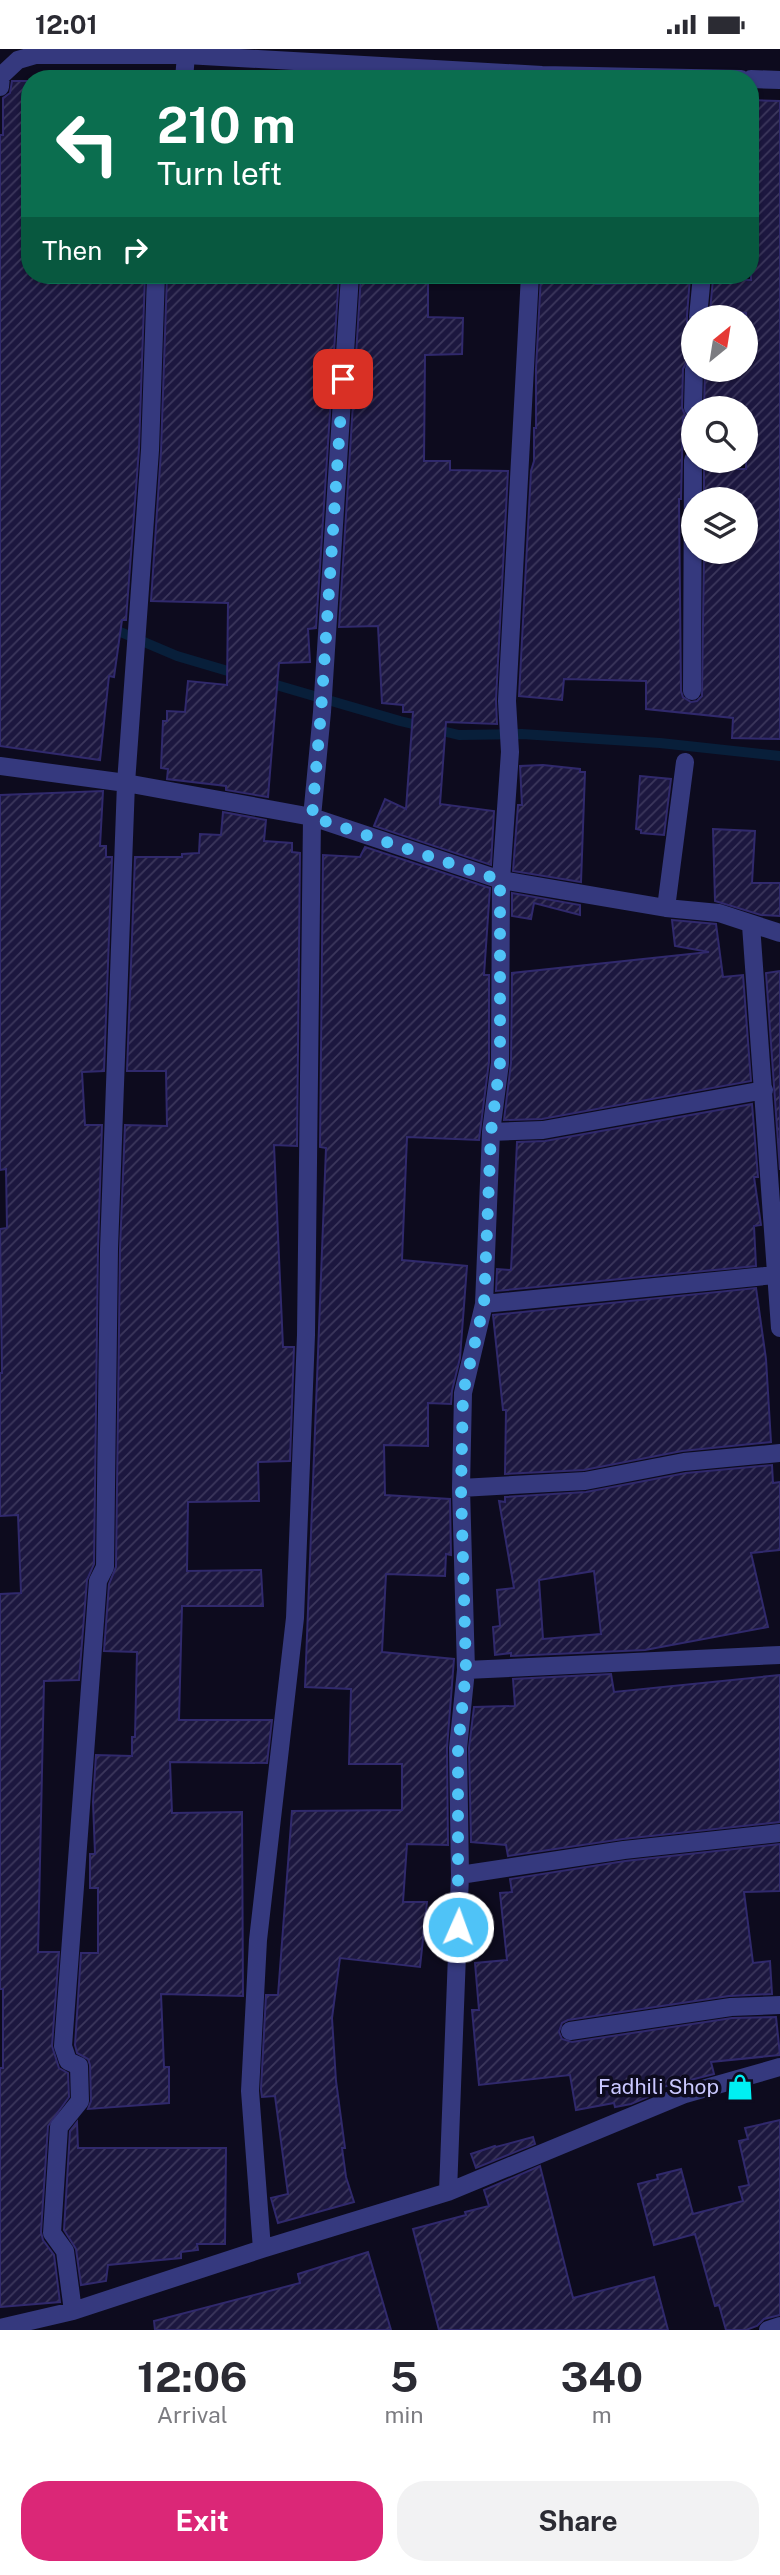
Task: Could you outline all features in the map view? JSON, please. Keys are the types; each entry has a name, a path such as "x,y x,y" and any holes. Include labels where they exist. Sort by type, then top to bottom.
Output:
{"street":[{"path":"0,87 1,76 18,60 35,55 186,55 342,70"},
{"path":"185,70 186,55"},
{"path":"759,79 780,80"},
{"path":"73,2311 65,2251 52,2233 59,2127 80,2101 79,2066 68,2061 64,2046 98,1581 105,1567 110,1235 126,783 150,450 156,284"},
{"path":"262,2249 250,2091 258,1940 295,1618 306,1335 312,817 349,284"},
{"path":"449,2192 460,1875 458,1748 466,1670 461,1489 463,1393 484,1304 491,1132 500,1063 500,880 510,752 507,701 530,284"},
{"path":"699,305 701,284"},
{"path":"692,691 693,473"},
{"path":"666,908 685,762"},
{"path":"0,766 126,783 312,817 500,880 666,908 719,913 780,933"},
{"path":"751,925 780,1328"},
{"path":"491,1132 543,1130 764,1090"},
{"path":"484,1304 775,1275"},
{"path":"461,1489 585,1481 684,1462 780,1453"},
{"path":"466,1670 780,1655"},
{"path":"460,1875 624,1850 780,1833"},
{"path":"570,2031 731,2007 780,2004"},
{"path":"0,2328 73,2311 449,2192 685,2094 780,2067"},
{"path":"768,2330 780,2326"}],"building":[{"path":"12,81 21,81 21,284 145,284 139,449 126,620 122,620 114,677 109,676 100,760 0,746 0,135 3,135 3,98 10,93"},
{"path":"759,100 780,101 780,739 732,738 733,718 646,709 646,681 564,679 562,700 519,696 531,471 536,428 541,284 689,284 688,305 681,305 683,382 679,499 681,691 683,697 691,702 702,696 704,564 758,564 758,487 704,487 704,473 758,473 758,396 704,396 705,382 758,382 758,305 711,305 713,284 759,284"},
{"path":"167,284 338,284 316,628 308,629 310,662 279,663 268,797 226,790 226,786 167,779 168,769 161,768 163,721 167,721 167,711 185,712 188,681 227,685 228,603 151,601 161,451"},
{"path":"360,284 428,284 428,317 463,318 462,354 425,355 424,461 450,461 450,470 508,471 497,724 446,722 440,804 494,811 491,865 374,826 385,799 406,809 413,712 403,712 403,705 382,703 378,626 339,627"},
{"path":"543,765 580,769 580,772 585,772 581,882 513,871 518,805 522,805 520,766"},
{"path":"640,776 671,779 664,835 641,833 641,830 636,829"},
{"path":"103,791 100,846 106,846 106,857 112,857 104,1071 82,1072 85,1125 102,1125 94,1564 87,1580 79,1680 44,1681 38,1952 59,1952 52,2046 59,2068 68,2073 69,2097 48,2126 41,2232 43,2240 54,2255 60,2302 0,2307 0,2068 3,2068 3,1989 0,1989 0,1594 21,1593 18,1515 0,1516 0,1229 7,1228 6,1169 0,1170 0,795"},
{"path":"223,812 266,820 264,841 292,843 292,852 300,853 297,1146 274,1145 283,1347 294,1347 290,1461 258,1462 259,1501 188,1502 187,1571 261,1570 263,1606 182,1606 179,1720 272,1720 267,1763 170,1762 172,1813 242,1812 243,1996 161,1994 164,2067 169,2067 169,2103 88,2109 91,2101 90,2065 88,2059 77,2053 75,2045 81,1953 98,1953 98,1888 90,1888 90,1854 95,1854 93,1802 96,1755 132,1756 132,1737 135,1737 137,1652 104,1651 109,1584 116,1567 120,1249 125,1125 167,1126 166,1071 127,1071 135,857 182,857 182,854 199,853 200,834 221,835"},
{"path":"713,829 755,831 752,883 780,883 780,916 761,915 715,901"},
{"path":"365,847 490,888 484,975 489,975 489,1062 479,1140 407,1137 402,1260 467,1266 460,1358 451,1404 428,1403 428,1446 384,1445 385,1495 450,1499 451,1555 446,1554 445,1576 386,1574 382,1652 454,1659 447,1748 448,1845 407,1844 403,1902 427,1902 420,1967 340,1958 332,2018 336,2081 345,2148 342,2148 346,2177 354,2202 278,2223 271,2198 288,2194 275,2096 262,2097 261,2089 266,1995 278,1995 292,1811 402,1810 402,1764 349,1764 351,1689 305,1687 326,1148 320,1147 323,855 360,857"},
{"path":"512,893 580,905 580,915 534,903 531,919 512,916"},
{"path":"672,920 716,924 723,977 743,975 751,1081 542,1119 504,1120 511,1063 512,973 709,952 675,946"},
{"path":"780,971 780,1170 766,973"},
{"path":"752,1104 758,1177 754,1177 761,1225 754,1226 756,1266 496,1291 497,1269 511,1270 517,1142 545,1141"},
{"path":"756,1288 766,1359 771,1442 682,1451 584,1470 505,1474 506,1410 503,1410 493,1315"},
{"path":"772,1465 773,1483 780,1482 780,1550 751,1553 768,1627 645,1650 495,1655 493,1627 500,1626 497,1590 514,1588 499,1501 505,1502 505,1497 586,1492 686,1473","holes":["594,1571 601,1634 543,1639 539,1580"]},
{"path":"611,1674 614,1692 780,1675 780,1822 623,1839 508,1856 506,1845 471,1842 469,1748 474,1707 515,1706 513,1679"},
{"path":"780,1844 780,1891 744,1892 753,1963 770,1961 772,1994 729,1996 568,2020 562,2023 559,2032 562,2039 572,2042 732,2018 776,2017 780,2055 711,2062 714,2074 647,2091 648,2097 615,2107 614,2103 576,2110 570,2075 479,2085 472,2010 479,2010 475,1963 507,1960 500,1893 512,1892 510,1879 625,1861"},
{"path":"780,2120 780,2315 764,2319 757,2326 746,2330 726,2330 719,2305 715,2306 695,2234 654,2245 638,2184 658,2179 657,2175 681,2169 693,2214 743,2201 739,2187 749,2185 739,2141 748,2139 745,2128"},
{"path":"77,2122 78,2148 226,2148 225,2244 197,2244 198,2250 181,2252 181,2258 108,2265 106,2281 81,2285 76,2249 64,2230 70,2131"},
{"path":"533,2137 535,2144 476,2168 471,2154"},
{"path":"540,2166 573,2298 654,2277 668,2330 439,2330 413,2229 489,2206 484,2190"},
{"path":"368,2252 391,2330 155,2330 154,2321 300,2283 298,2274"}],"waterway":[{"path":"111,628 177,656 238,674"},
{"path":"266,682 400,721 459,735 522,734 660,743 780,756"}],"place":[{"name":"Fadhili Shop","path":"740,2087"}],"route":[{"path":"343,379 312,817 500,880 500,1063 491,1132 484,1304 463,1393 461,1489 466,1670 458,1748 458,1927"}]}
